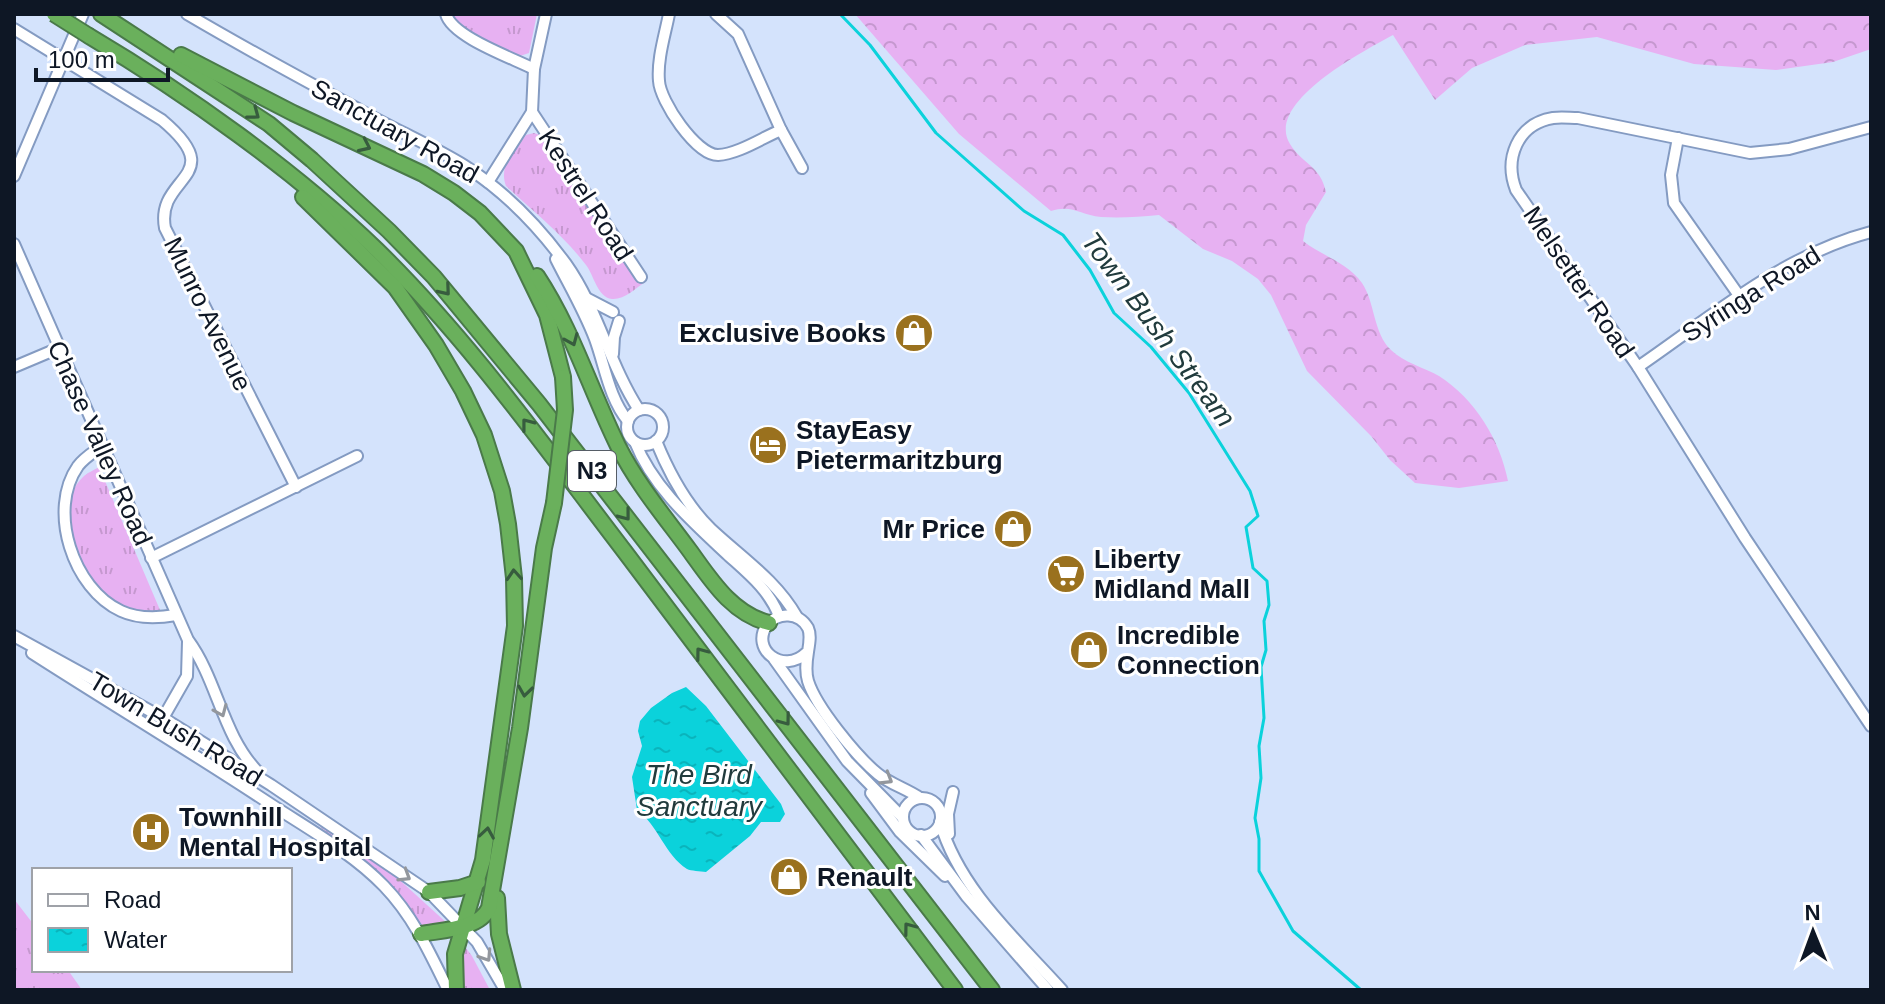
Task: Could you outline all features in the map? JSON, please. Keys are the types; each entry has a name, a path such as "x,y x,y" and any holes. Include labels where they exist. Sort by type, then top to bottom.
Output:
{"highway":[{"name":"N3","path":"53,14 173,90 332,209 448,326 524,420 955,990"},
{"name":"N3","path":"101,14 269,124 358,202 434,277 568,441 992,990"},
{"path":"119,25 432,179 480,213 536,275 563,320 608,424 635,475 727,599 745,614 774,619"},
{"path":"280,168 296,190 395,287 422,323 470,405 484,435 502,491 512,544 515,626 500,747 478,882 455,954 456,990"},
{"path":"421,934 474,924 486,915 498,869 544,548 554,503 565,410 563,377 556,339 516,251"},
{"path":"498,869 497,920 513,990"},
{"path":"429,892 478,882"}],"street":[{"path":"15,173 83,14"},
{"name":"Sanctuary Road","path":"187,14 445,155 488,182 531,222 565,263 598,321 625,388 639,410"},
{"path":"446,14 448,22 464,35 534,69"},
{"path":"488,182 532,112 534,69 546,14"},
{"path":"669,14 659,67 660,90 690,138 704,151 718,155 781,130"},
{"path":"716,14 738,34 781,130 802,168"},
{"name":"Munro Avenue","path":"14,29 162,120 189,147 191,166 165,206 165,228 296,487"},
{"name":"Kestrel Road","path":"532,112 641,277"},
{"name":"Melsetter Road","path":"1871,127 1770,152 1750,153 1578,118 1555,117 1538,123 1520,138 1511,160 1516,190 1638,367 1745,538 1871,726"},
{"path":"1678,138 1671,175 1674,203 1740,297"},
{"name":"Syringa Road","path":"1638,367 1808,255 1871,232"},
{"name":"Sanctuary Road","path":"548,242 594,336 614,396 628,421"},
{"name":"Chase Valley Road","path":"14,244 176,615 240,750 271,785"},
{"path":"585,297 616,316 613,358"},
{"path":"14,367 59,348"},
{"path":"635,442 646,445 656,441 662,431 661,419 650,410 639,410 628,421 628,433 675,502 770,595 774,619"},
{"path":"656,441 694,510 782,593 805,624 811,637 806,653 809,685 858,756 879,775 920,798 934,802 940,812 944,837 986,906 1062,990"},
{"path":"102,446 81,463 71,481 66,522 73,559 88,583 122,612 154,617 176,615"},
{"path":"151,558 357,456"},
{"path":"797,617 774,619 764,631 763,642 767,652 900,832 967,897"},
{"name":"Town Bush Road","path":"14,638 163,718 271,785 429,892 462,925 487,957 505,990"},
{"name":"Town Bush Road","path":"14,638 358,863 385,887 421,934 448,990"},
{"name":"Chase Valley Road","path":"163,718 187,676 188,640"},
{"path":"774,659 794,661 806,653"},
{"path":"142,724 163,718 168,732 186,749"},
{"path":"855,769 903,818 910,832 921,835 931,833 940,822"},
{"path":"953,792 947,823 960,867"},
{"path":"903,818 907,804 920,798"},
{"path":"921,835 967,897 1048,990"}],"green space":[{"path":"446,14 537,14 529,53 517,57 463,30"},
{"path":"855,14 1871,14 1871,49 1833,62 1776,70 1694,64 1597,37 1525,45 1472,68 1435,100 1393,35 1342,65 1304,95 1291,111 1286,128 1290,144 1320,176 1326,192 1306,225 1303,241 1349,270 1362,283 1377,326 1391,350 1452,385 1484,422 1499,451 1508,481 1459,488 1415,483 1390,460 1371,436 1307,371 1271,295 1258,279 1232,261 1203,249 1159,215 1108,217 1071,209 1051,211 959,134"},
{"path":"534,133 543,136 645,282 625,296 612,299 603,294 577,254 506,186 504,171 509,159 526,135"},
{"path":"99,467 160,610 136,609 114,600 95,585 80,565 70,542 67,519 70,496 83,477"},
{"path":"318,825 393,874 448,924 419,928 375,873"},
{"path":"14,899 32,922 32,972 69,972 82,990 14,990"},
{"path":"459,939 472,956 490,990 457,990"}],"water":[{"name":"The Bird Sanctuary","path":"686,687 706,706 781,804 785,814 780,822 761,822 750,836 706,872 689,870 679,863 637,810 632,777 642,746 638,731 640,721 651,708"}],"waterway":[{"name":"Town Bush Stream","path":"840,14 870,45 936,133 1024,211 1063,235 1090,270 1114,313 1151,347 1189,393 1250,491 1258,516 1246,527 1253,568 1267,581 1269,605 1264,621 1266,650 1261,667 1264,718 1259,746 1261,778 1255,818 1259,839 1259,871 1293,931 1361,990"}],"place":[{"name":"Exclusive Books","path":"914,333"},
{"name":"StayEasy Pietermaritzburg","path":"768,445"},
{"name":"Mr Price","path":"1013,529"},
{"name":"Liberty Midland Mall","path":"1066,574"},
{"name":"Incredible Connection","path":"1089,650"},
{"name":"Townhill Mental Hospital","path":"151,832"},
{"name":"Renault","path":"789,877"}]}
